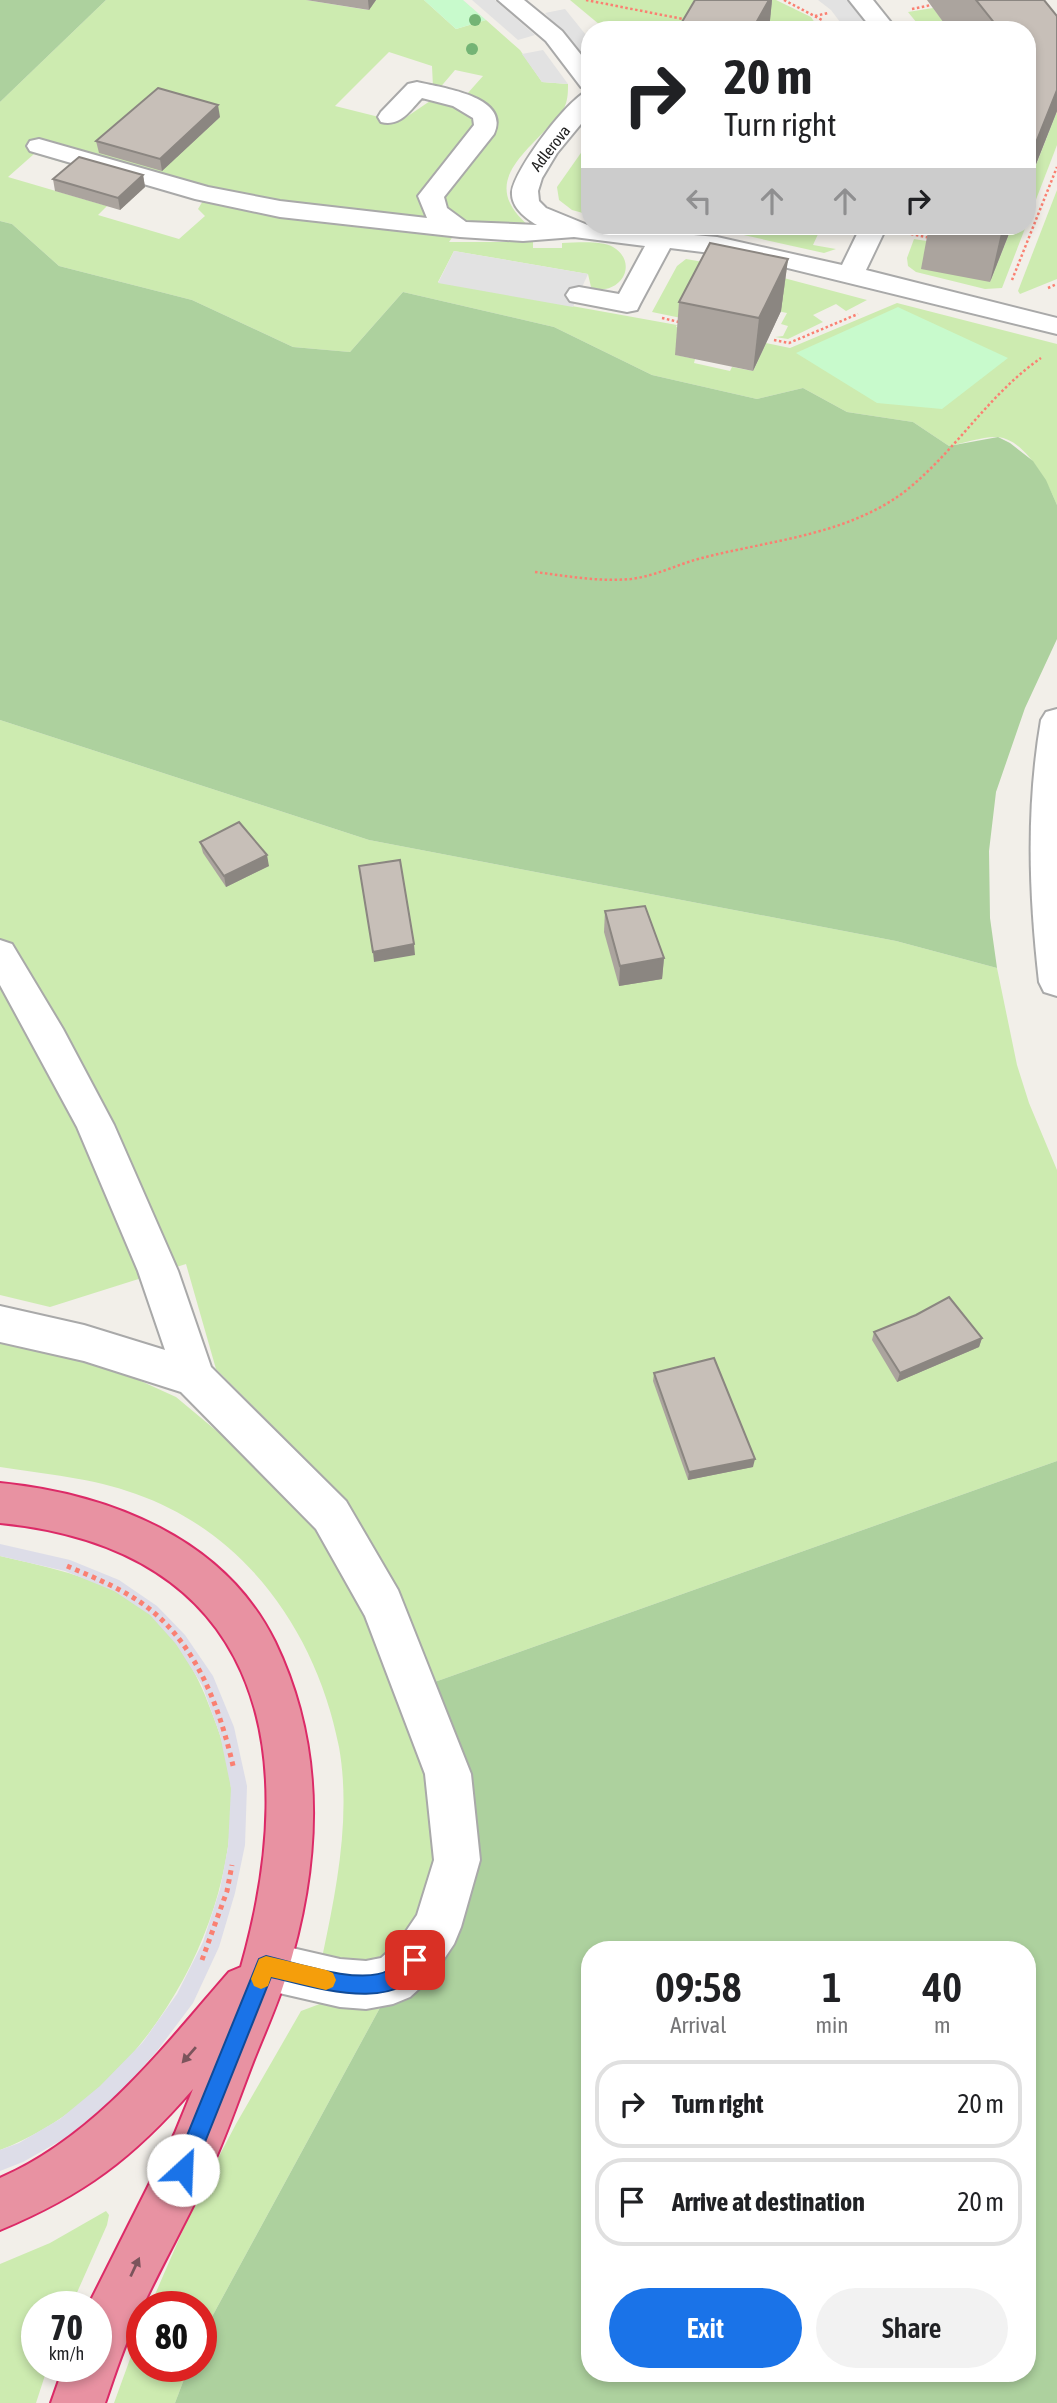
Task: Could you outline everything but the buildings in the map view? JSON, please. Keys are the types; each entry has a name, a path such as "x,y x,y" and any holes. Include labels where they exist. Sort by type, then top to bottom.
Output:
{"highway":[{"path":"0,1503 81,1515 174,1556 208,1586 239,1621 264,1667 284,1723 290,1771 290,1834 282,1901 266,1966 193,2150 112,2317"},
{"path":"0,2204 75,2167 144,2106 266,1966"},
{"path":"78,2403 85,2382"}],"street":[{"path":"510,0 554,36 581,70"},
{"path":"861,0 878,21"},
{"path":"390,117 417,89 463,102 485,115 486,125 482,134 431,196 432,208 441,219 460,229"},
{"name":"Adlerova","path":"581,108 533,169 523,189 526,201 534,213 547,222 581,231"},
{"path":"39,146 204,194 280,209 460,229 523,233 573,230"},
{"name":"Adlerova","path":"622,235 702,242 851,274 1057,326"},
{"path":"851,274 870,235"},
{"path":"579,295 627,304 662,239"},
{"path":"1056,732 1048,765 1052,853 1049,921 1057,982"},
{"path":"0,954 50,1039 95,1125 158,1271 194,1378 331,1515 383,1605 448,1774 457,1860 437,1927 415,1960 393,1980 366,1985 340,1983 266,1966"},
{"path":"0,1324 84,1343 194,1378"}],"path":[{"path":"586,0 688,20"},
{"path":"783,0 821,21"},
{"path":"1036,220 1057,167"},
{"path":"907,246 911,235"},
{"path":"916,235 934,239"},
{"path":"1009,287 1030,235"},
{"path":"535,572 595,579 629,579 654,575 700,558 834,529 874,510 905,491 939,461 1020,371 1048,355"},
{"path":"54,1563 68,1566 116,1587 153,1612 180,1640 207,1682 226,1731 236,1777"},
{"path":"199,1965 210,1943 227,1891 233,1858"}],"green space":[{"path":"0,0 106,0 0,102"},
{"path":"106,0 306,0 368,10 376,0 424,0 456,29 486,20 520,50 542,82 568,84 564,108 510,172 508,198 515,211 529,226 454,220 438,209 444,186 493,127 488,111 467,94 483,76 455,70 438,90 433,87 432,66 389,52 335,106 399,122 436,97 470,109 474,114 474,126 469,138 428,189 425,205 433,220 254,200 187,184 41,141 32,150 133,179 139,185 34,154 8,177 107,206 98,215 179,239 205,216 198,209 204,199 281,213 437,230 454,235 449,242 533,242 533,248 562,248 562,243 601,243 613,247 625,262 623,278 610,288 591,287 588,274 454,251 438,282 677,325 676,327 688,329 676,355 695,359 694,363 730,371 732,367 753,371 766,343 790,348 897,303 1057,344 1057,505 1035,464 1018,446 1008,440 987,438 949,446 913,422 847,412 803,388 757,399 652,375 554,327 403,292 350,352 293,347 192,300 59,266 12,224 0,221 0,102"},
{"path":"424,0 463,0 486,20 456,29"},
{"path":"570,0 776,0 811,17 814,21 595,21"},
{"path":"933,8 943,21 915,21 908,12"},
{"path":"1057,111 1057,145 1036,200 1036,165"},
{"path":"581,153 581,212 572,210 559,200 557,187"},
{"path":"1057,190 1057,279 1020,294 1018,291"},
{"path":"0,221 12,224 59,266 192,300 293,347 350,352 403,292 554,327 652,375 757,399 803,388 847,412 913,422 949,446 998,437 1010,443 1033,461 1046,480 1057,505 1057,639 1025,708 996,792 989,851 990,918 997,968 896,941 369,840 0,720"},
{"path":"743,235 818,235 813,245 836,249 824,253"},
{"path":"1008,235 1023,235 1002,288 985,289 916,272 908,266 907,258 914,239 933,242 990,282"},
{"path":"686,259 761,272 867,300 846,311 836,304 813,315 823,322 788,339 775,337 783,336 788,326 781,324 787,313 700,295 681,318 652,312 677,266"},
{"path":"898,307 1008,358 942,409 877,403 796,353"},
{"path":"0,720 369,840 896,941 997,968 1017,1065 1029,1103 1057,1170 1057,1461 429,1684 400,1596 345,1498 216,1369 186,1264 50,1307 0,1295"},
{"path":"0,1338 99,1362 176,1397 260,1467 313,1521 371,1622 438,1797 434,1894 393,1952 361,1963 329,1960 323,1953 341,1851 344,1799 342,1773 329,1705 314,1665 294,1628 271,1593 243,1561 211,1534 176,1511 103,1484 0,1467"},
{"path":"1057,1461 1057,2403 175,2403 183,2382 217,2382 217,2308 382,2004 456,1916 429,1684"},
{"path":"0,1556 59,1570 99,1584 135,1603 161,1625 186,1658 205,1695 224,1748 231,1789 228,1844 217,1899 196,1953 169,2004 134,2051 94,2092 49,2126 0,2150"},
{"path":"325,2002 382,2004 217,2308 217,2291 157,2291 196,2200 301,2011"},
{"path":"106,2211 109,2215 78,2291 21,2291 21,2382 43,2382 36,2403 0,2403 0,2264 50,2243"},
{"path":"126,2370 126,2382 183,2382 175,2403 114,2403"}],"shaded area":[{"path":"472,0 495,0 535,35 518,40"},
{"path":"818,0 847,0 866,21 839,21"},
{"path":"565,9 581,29 581,54 545,13"},
{"path":"543,50 568,84 542,82 522,54"},
{"path":"454,251 588,274 573,307 438,283"},
{"path":"0,1544 70,1560 119,1580 157,1606 185,1635 213,1676 234,1727 247,1786 245,1845 235,1893 219,1947 193,2003 157,2051 113,2100 67,2137 23,2162 0,2171 0,2150 19,2143 60,2119 100,2086 143,2042 177,1994 203,1942 220,1889 228,1847 231,1788 220,1735 202,1685 176,1644 150,1615 114,1591 65,1571 0,1556"}],"slow traffic":[{"path":"261,1979 266,1966 326,1980"}],"route":[{"path":"183,2170 266,1966 340,1983 366,1985 393,1980 415,1960"}]}
